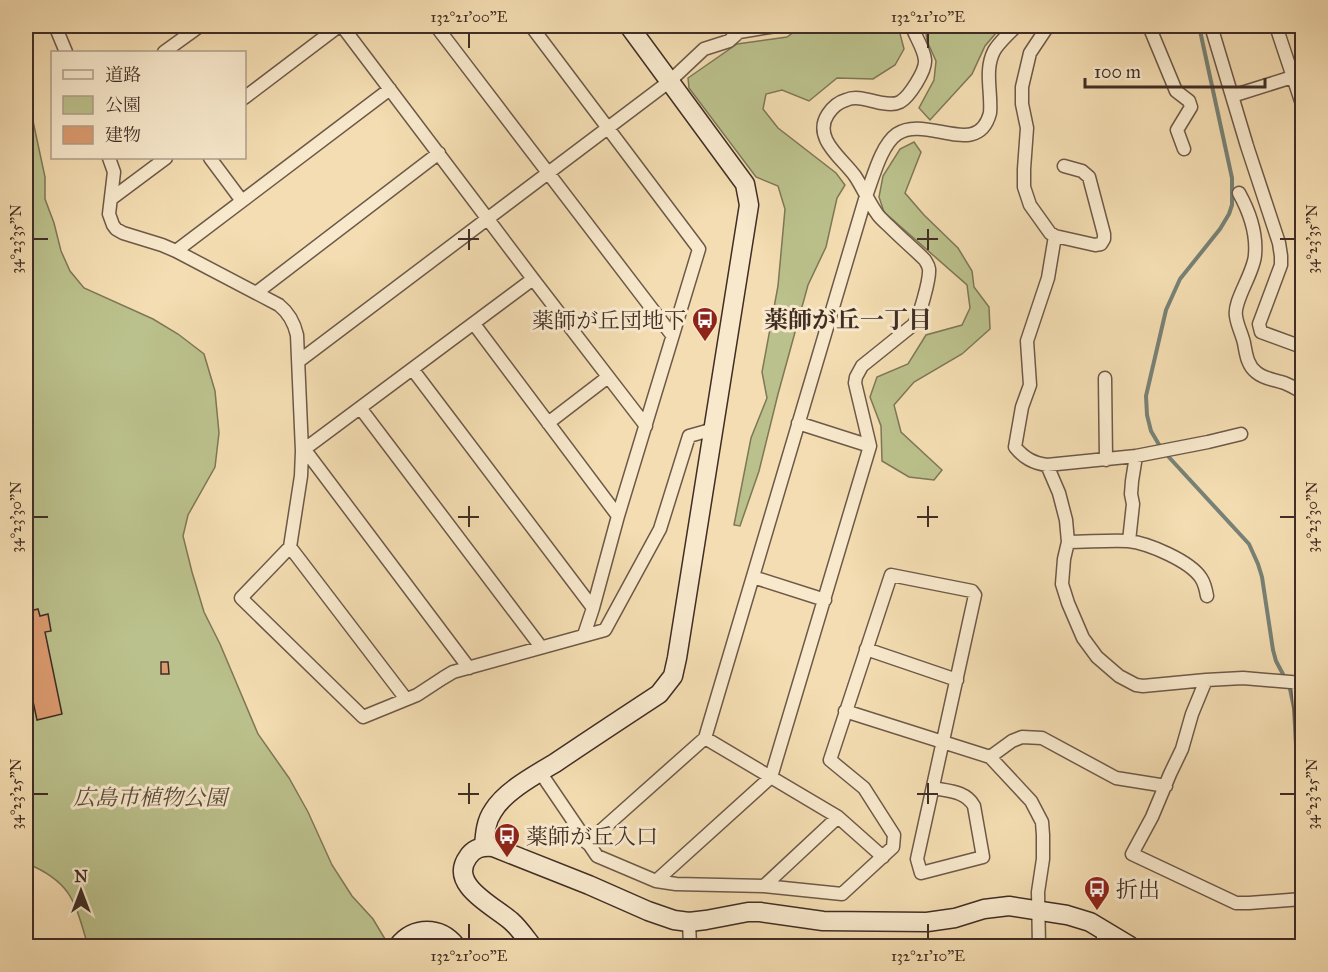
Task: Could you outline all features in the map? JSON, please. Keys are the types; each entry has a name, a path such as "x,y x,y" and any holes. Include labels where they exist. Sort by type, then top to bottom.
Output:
{"street":[{"path":"60,26 56,28 66,51"},
{"path":"165,51 200,26"},
{"path":"246,96 340,26 646,426"},
{"path":"436,26 672,335"},
{"path":"531,26 699,249 584,635"},
{"path":"484,846 486,826 493,811 506,796 659,694 673,676 749,205 745,184 629,26"},
{"path":"299,361 670,81 704,49 729,41 737,29 776,26"},
{"path":"656,881 771,777 870,446 855,383 856,377 862,366 917,321 929,276 925,260 878,216 854,175 828,144 824,134 824,122 827,116 835,106 845,100 858,98 893,104 907,96 925,62 912,26"},
{"path":"587,843 705,738 866,196 887,146 897,134 909,129 920,128 966,136 982,128 990,113 990,61 996,48 1016,26"},
{"path":"1048,26 1029,53 1022,87 1022,104 1027,128 1024,187 1030,205 1050,233 1095,245 1101,244 1104,234 1089,177 1082,171 1064,166"},
{"path":"1149,26 1176,91 1189,101 1191,107 1177,130 1184,149"},
{"path":"1211,26 1247,146 1277,231 1281,265 1259,324 1261,332 1302,347"},
{"path":"1276,26 1298,75 1302,104"},
{"path":"1232,96 1298,75"},
{"path":"176,251 390,89"},
{"path":"256,293 439,153"},
{"path":"109,159 114,172 109,214 116,229 176,251 279,305 290,316 296,328 303,451 290,548 241,598 363,717 417,695 453,672 605,630 660,529 690,436 714,429"},
{"path":"111,198 165,159"},
{"path":"211,159 242,201"},
{"path":"1239,193 1250,217 1256,256 1235,314 1248,363 1255,372 1262,376 1282,382 1302,392"},
{"path":"1055,236 1048,278 1027,341 1030,385 1022,407 1015,447 1036,464 1047,465 1136,456 1241,434"},
{"path":"303,451 533,279"},
{"path":"474,324 618,516"},
{"path":"413,370 593,608"},
{"path":"548,423 608,377"},
{"path":"1105,378 1106,460"},
{"path":"361,409 541,647"},
{"path":"798,423 870,446"},
{"path":"303,451 469,668"},
{"path":"1129,541 1133,504 1132,481 1136,456"},
{"path":"1047,465 1062,503 1068,542 1062,584 1083,638 1096,657 1119,675 1136,685 1143,686 1243,678 1294,682 1302,732"},
{"path":"1068,542 1129,541 1168,553 1186,564 1202,579 1208,596"},
{"path":"290,548 406,699"},
{"path":"540,772 597,856 656,881 676,884 764,886 842,894 893,847 894,835 864,788 830,760 891,574 972,591 975,595 917,860 921,873 982,857 974,806 971,800 966,796 933,788"},
{"path":"753,577 825,600"},
{"path":"866,649 957,680"},
{"path":"1206,680 1192,714 1182,749 1152,817 1132,854 1236,903 1302,899"},
{"path":"845,711 990,757 1031,801 1042,822 1043,859 1038,892 1039,946"},
{"path":"990,757 1012,741 1022,737 1042,738 1116,778 1166,786"},
{"path":"705,738 838,817 883,857"},
{"path":"764,886 838,817"},
{"path":"532,946 519,929 468,886 463,872 466,859 477,849 484,846 492,847 674,920 689,922 760,912 823,921 927,921 955,918 984,909 1009,906 1067,915 1090,922 1103,938 1130,946"},
{"path":"689,922 690,946"},
{"path":"398,946 411,934 424,931 436,932 450,939 456,946"}],"green space":[{"path":"802,26 898,26 904,49 895,65 873,79 837,78 809,101 782,90 766,94 763,109 778,128 836,173 845,185 837,198 826,247 808,285 759,471 740,526 734,525 751,438 767,398 762,372 778,286 785,209 778,186 756,177 689,88 688,78 737,44 787,37"},
{"path":"925,26 1002,26 985,46 972,74 930,120 919,108 934,80 936,61 927,41"},
{"name":"広島市植物公園","path":"26,101 33,121 45,177 45,199 61,251 70,271 84,288 153,319 204,354 215,391 219,433 215,467 188,515 183,536 204,612 258,734 289,778 308,812 332,865 352,896 373,919 385,939 385,946 88,946 75,905 69,895 53,878 26,863"},
{"path":"914,142 921,152 905,193 958,248 972,271 974,287 989,307 990,329 962,354 914,382 894,405 901,432 942,470 934,480 909,477 882,461 881,426 870,397 877,377 908,364 926,335 962,325 970,308 967,285 884,212 879,197 883,176 900,149"}],"building":[{"path":"38,609 40,616 48,614 51,631 45,632 62,714 37,720 28,678 26,678 26,612"},
{"path":"161,662 168,662 169,674 161,674"}],"waterway":[{"path":"1161,448 1151,431 1146,396 1166,310 1180,279 1220,229 1232,205 1232,178 1199,26"},
{"path":"1166,454 1249,544 1262,577 1273,650 1285,678"},
{"path":"1289,684 1294,708 1297,764 1302,798"}],"place":[{"name":"薬師が丘団地下","path":"705,343"},
{"name":"薬師が丘入口","path":"507,859"},
{"name":"折出","path":"1097,912"}],"district":[{"name":"薬師が丘一丁目","path":"848,320"}]}
